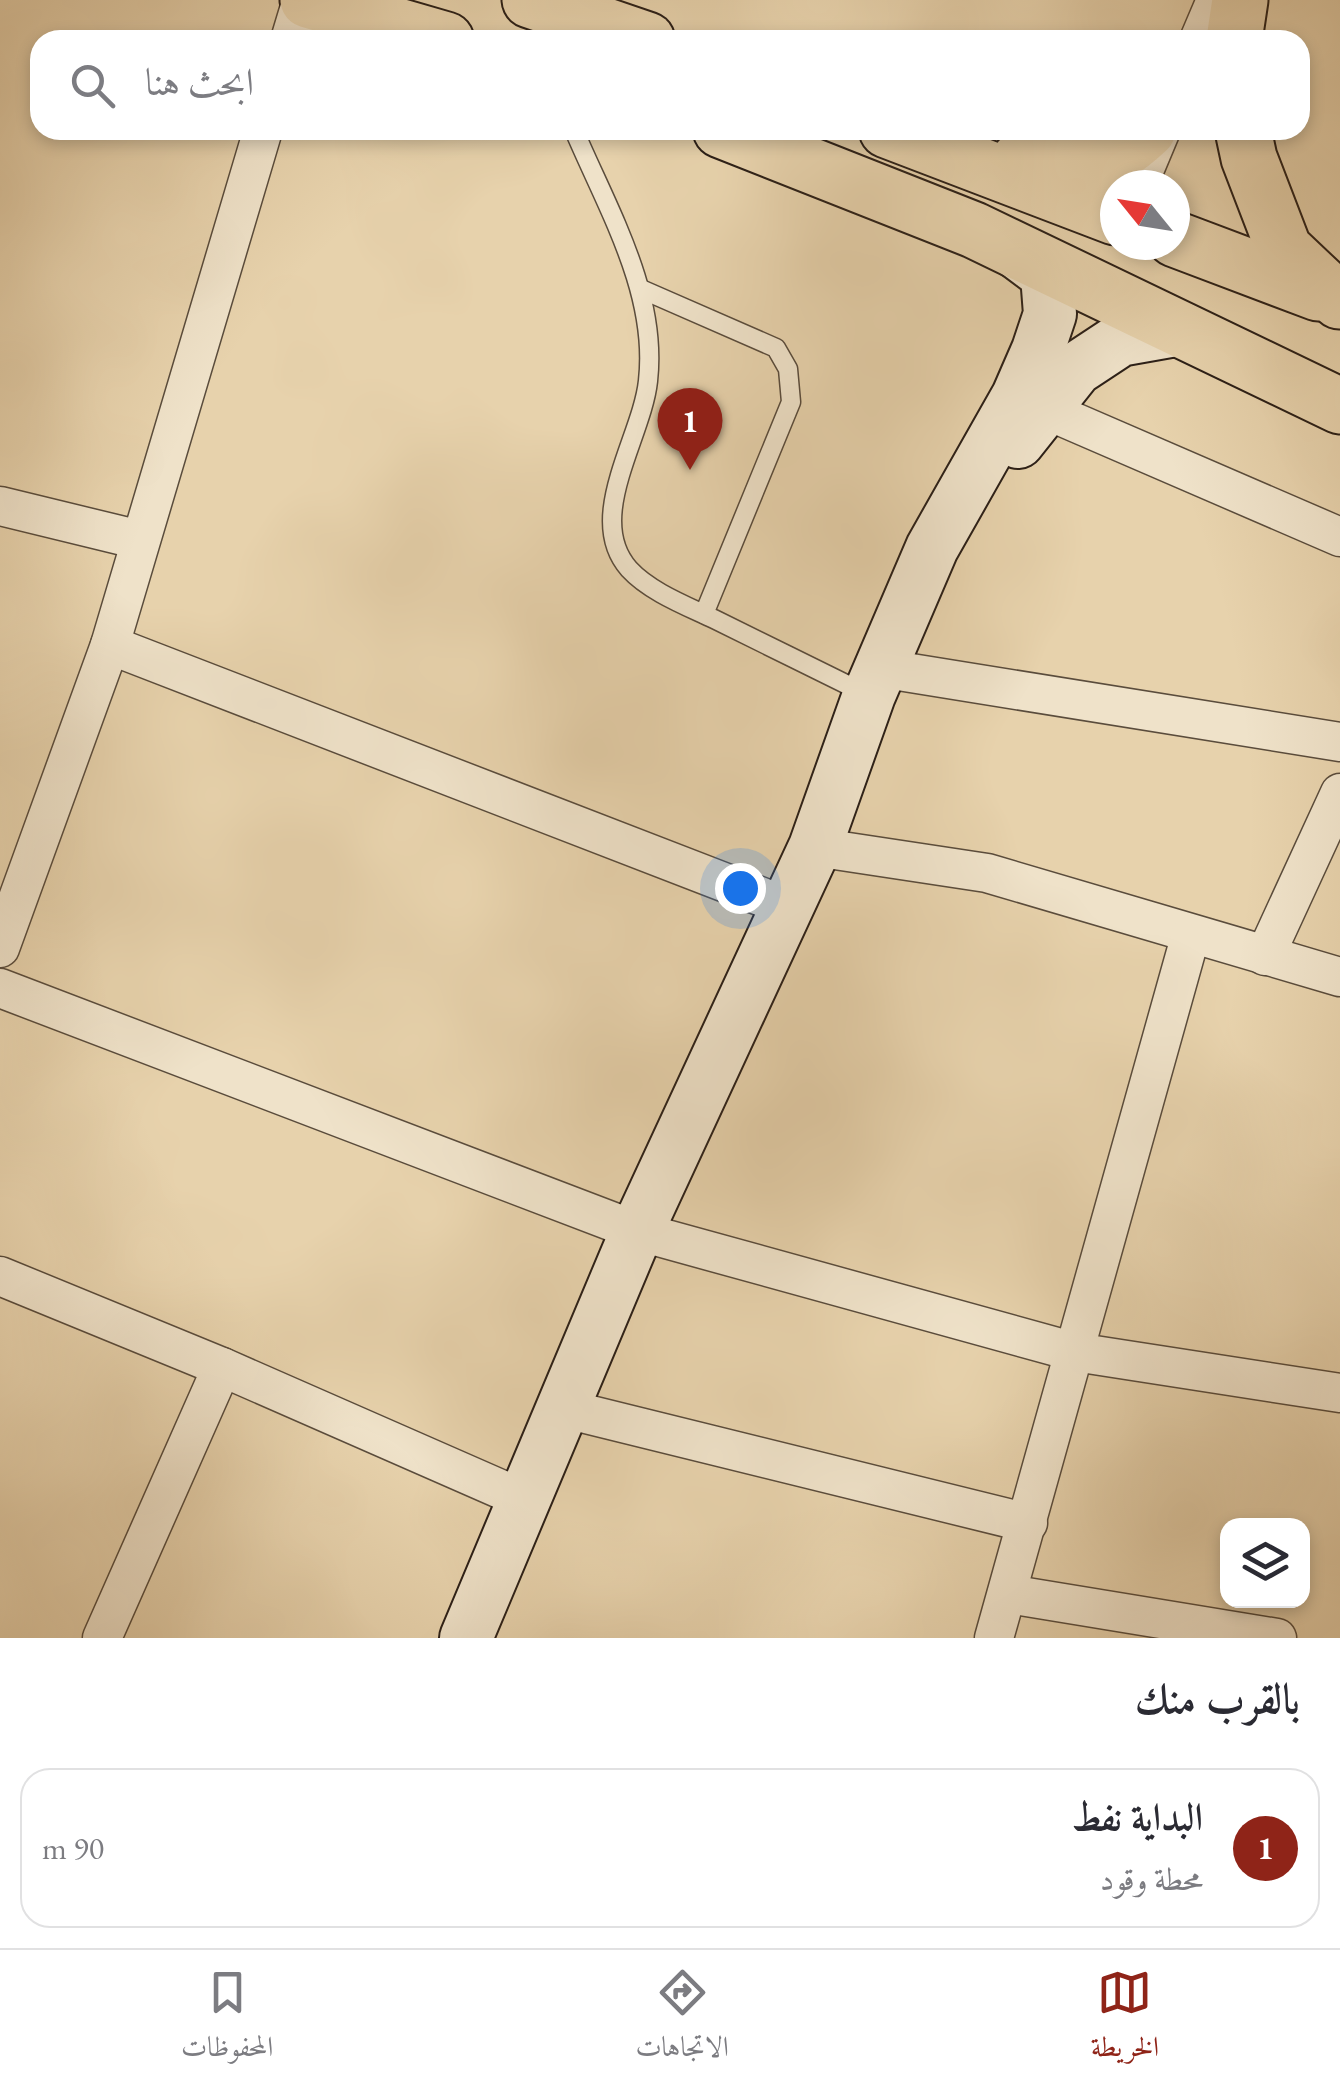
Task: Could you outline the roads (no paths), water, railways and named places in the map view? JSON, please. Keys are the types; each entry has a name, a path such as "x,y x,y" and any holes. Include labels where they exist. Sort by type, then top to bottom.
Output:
{"main road":[{"path":"305,0 411,30"},
{"path":"530,0 618,30"},
{"path":"1236,30 1240,0"},
{"path":"746,140 1011,248 1340,406"},
{"path":"913,140 1100,211"},
{"path":"920,140 1038,164 1087,168 1124,152 1137,140"},
{"path":"1245,140 1284,249 1340,301"},
{"path":"1190,246 1340,301"},
{"path":"466,1638 637,1231 815,847 875,681 932,548 1018,396 1050,314 1047,276 1011,248"},
{"path":"932,548 1076,369 1120,340 1182,329"}],"street":[{"path":"294,30 305,0"},
{"path":"1203,30 1216,0"},
{"path":"0,948 110,645 259,140"},
{"path":"1144,170 1157,140"},
{"path":"1044,409 1340,537"},
{"path":"0,506 140,540"},
{"path":"110,645 788,907"},
{"path":"875,681 1340,742"},
{"path":"1265,956 1340,793"},
{"path":"815,847 987,872 1340,977"},
{"path":"994,1638 1191,934"},
{"path":"0,988 637,1231 1076,1352 1340,1393"},
{"path":"0,1276 524,1499"},
{"path":"102,1638 222,1368"},
{"path":"562,1408 1028,1523"},
{"path":"1008,1594 1277,1638"}],"lane":[{"path":"578,140 641,289 651,338 648,386 610,516 615,544 629,570 704,614 875,681"},
{"path":"641,289 776,348 788,369 791,402 704,614"}],"place":[{"name":"البداية نفط","path":"690,470"}]}
